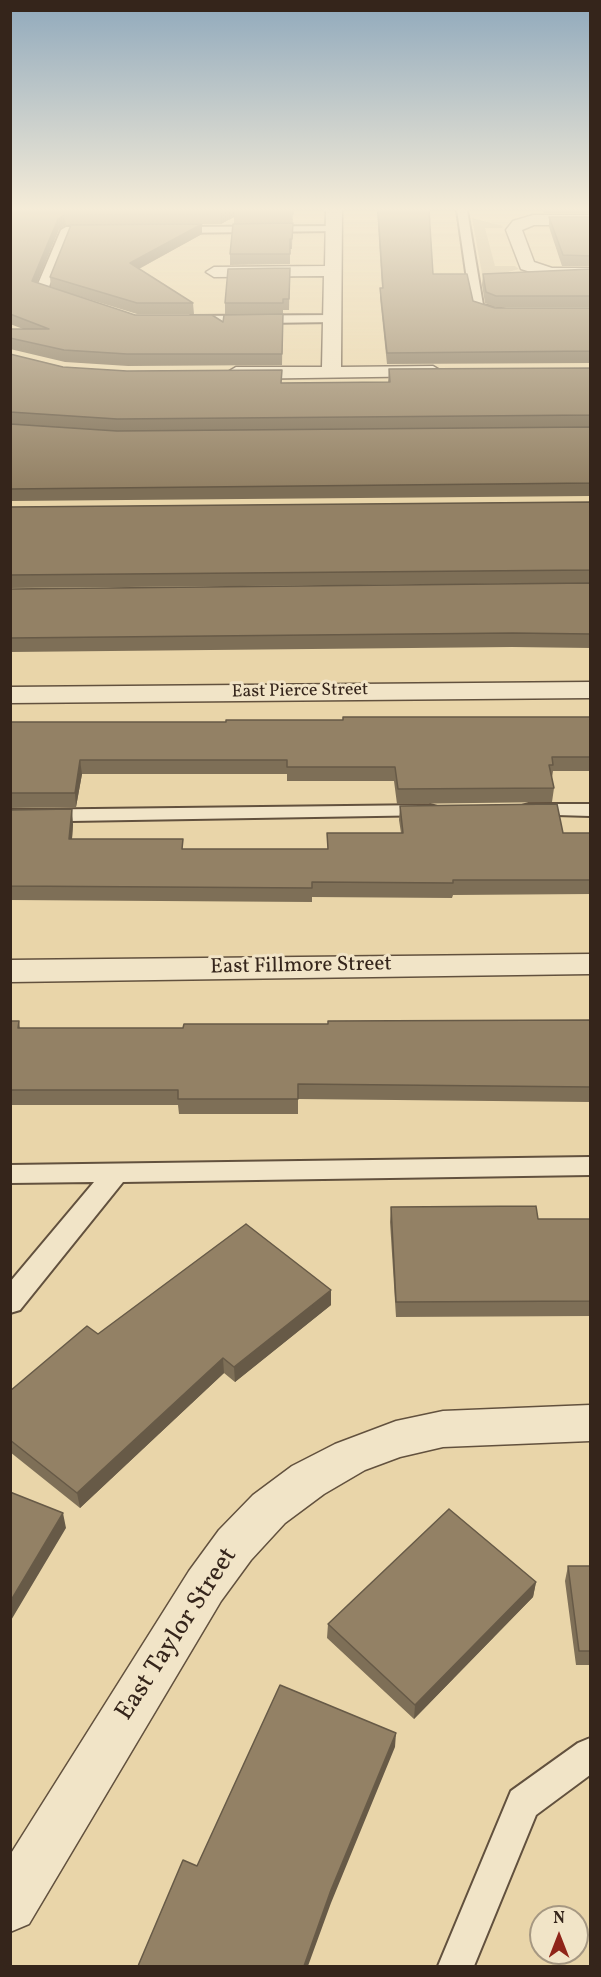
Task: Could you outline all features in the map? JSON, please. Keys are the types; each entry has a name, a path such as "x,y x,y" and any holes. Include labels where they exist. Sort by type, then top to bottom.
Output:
{"street":[{"path":"331,373 332,302"},
{"path":"211,374 449,372"},
{"name":"East Pierce Street","path":"10,695 591,690"},
{"name":"East Fillmore Street","path":"10,971 591,964"},
{"name":"East Taylor Street","path":"10,1905 205,1586 235,1545 269,1509 308,1480 333,1466 396,1439 463,1427 591,1423"}],"lane":[{"path":"476,302 477,308 494,313 516,313"},
{"path":"183,320 332,319"},
{"path":"508,810 591,810"},
{"path":"10,816 448,811"},
{"path":"10,1174 591,1166"},
{"path":"10,1302 116,1173"},
{"path":"456,1966 523,1803 591,1755"}],"building":[{"path":"10,302 96,302 135,315 212,315 223,322 224,315 283,314 282,354 127,354 64,350 10,338 10,329 49,329 10,314"},
{"path":"135,302 193,303 137,303"},
{"path":"225,302 283,302 283,303"},
{"path":"382,302 477,302 495,308 591,308 591,351 387,353"},
{"path":"10,354 63,367 127,371 282,370 281,383 390,382 389,369 591,368 591,415 117,419 10,412"},
{"path":"10,424 117,431 591,427 591,483 10,489"},
{"path":"591,502 591,570 10,575 10,507"},
{"path":"591,583 591,634 10,638 10,589"},
{"path":"343,717 591,717 591,757 552,757 553,765 549,765 554,788 398,789 395,767 287,767 287,760 80,760 75,793 10,793 10,722 226,722 226,720 343,720"},
{"path":"557,804 563,833 591,833 591,880 453,880 453,883 312,882 312,888 10,886 10,810 72,809 69,839 183,839 182,849 328,849 327,833 403,833 400,806"},
{"path":"591,1020 591,1087 298,1084 298,1099 178,1099 178,1090 10,1090 10,1021 19,1021 18,1028 183,1028 184,1024 328,1024 328,1021"},
{"path":"536,1206 538,1219 591,1219 591,1301 396,1302 391,1207"},
{"path":"246,1224 331,1290 234,1367 223,1358 77,1493 10,1440 10,1391 87,1326 98,1334"},
{"path":"10,1492 63,1513 10,1602"},
{"path":"449,1509 536,1582 415,1705 328,1624"},
{"path":"568,1566 591,1566 591,1651 579,1651"},
{"path":"280,1685 396,1733 331,1890 304,1966 138,1966 183,1860 197,1866"}]}
